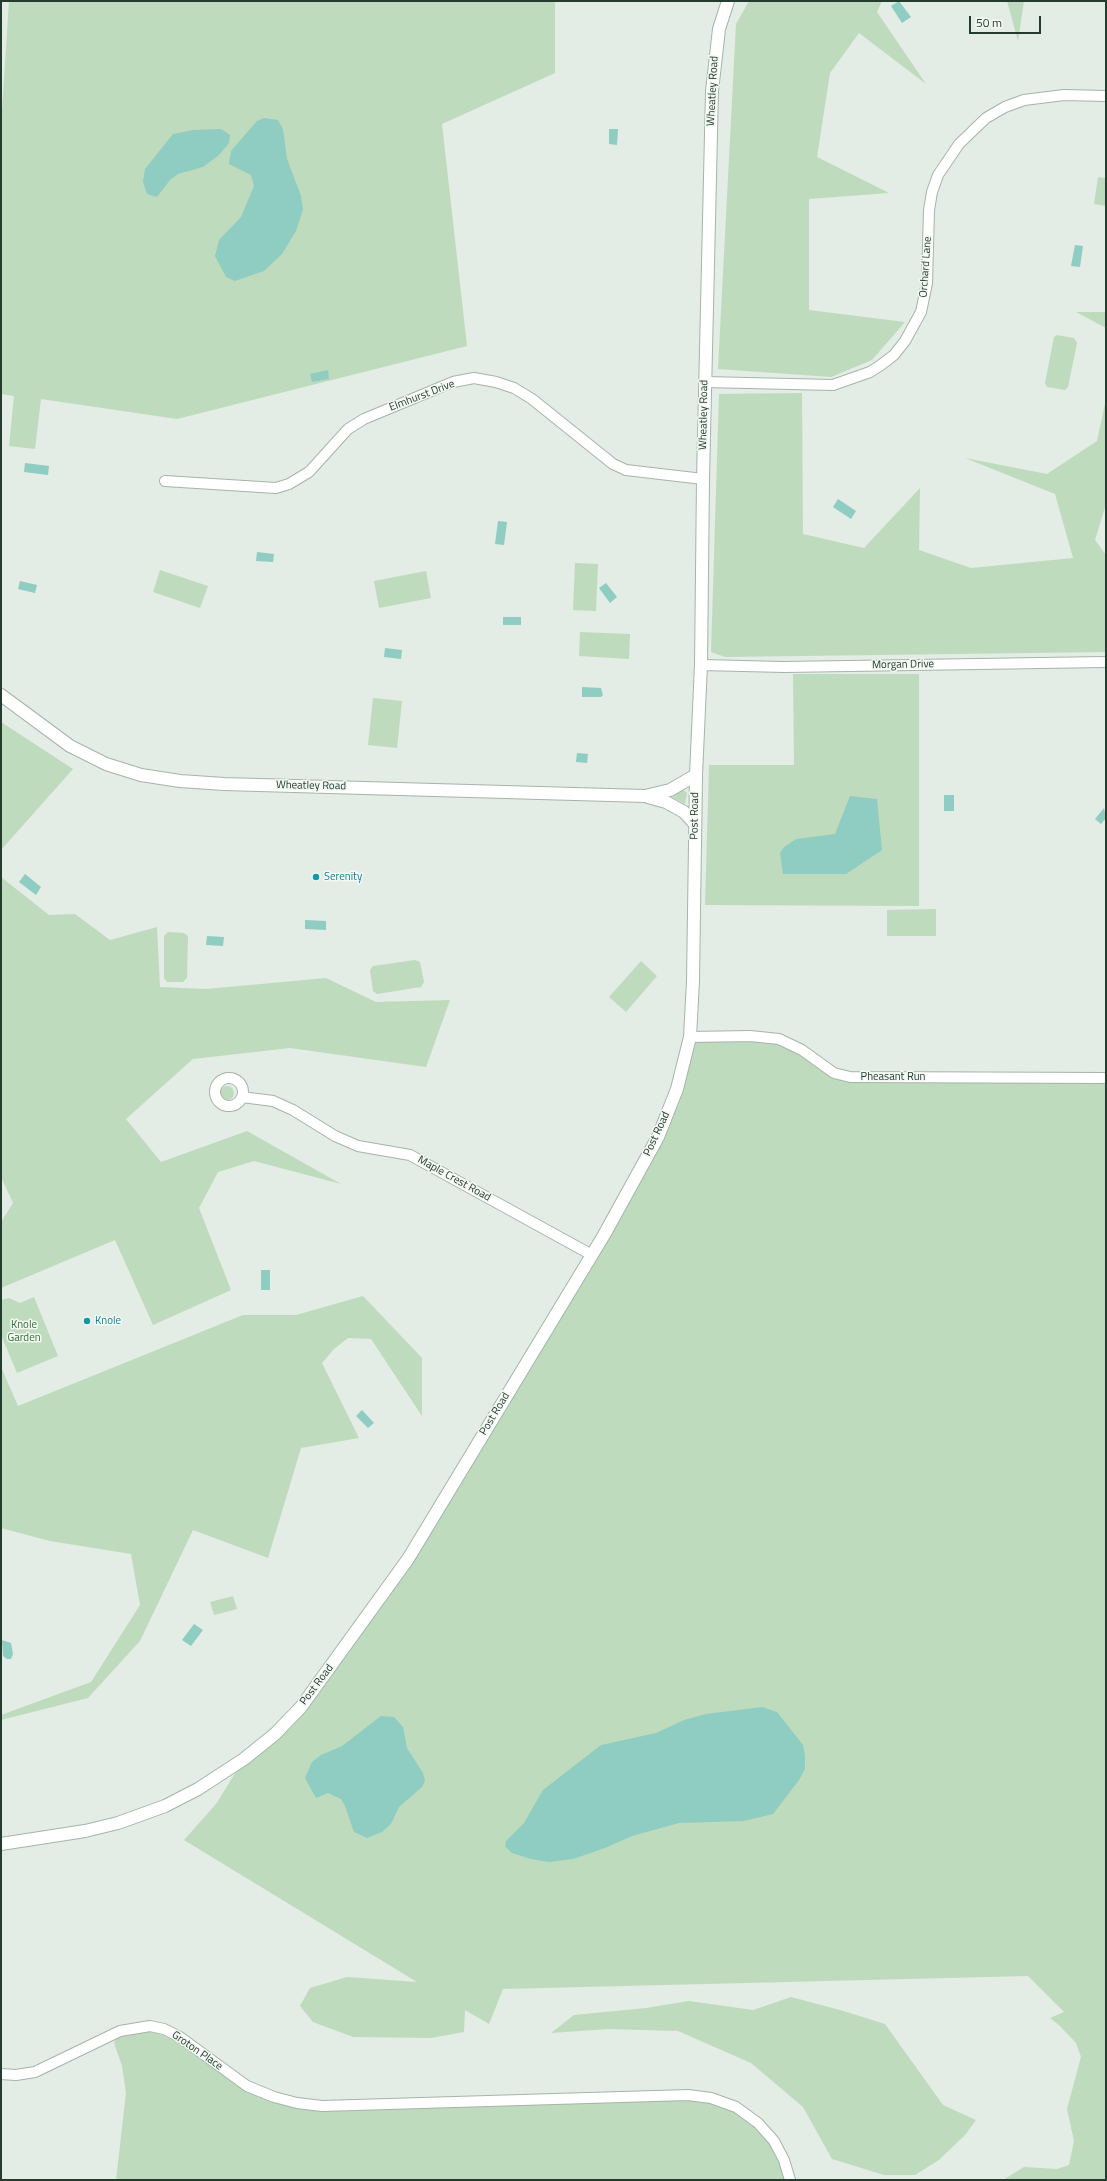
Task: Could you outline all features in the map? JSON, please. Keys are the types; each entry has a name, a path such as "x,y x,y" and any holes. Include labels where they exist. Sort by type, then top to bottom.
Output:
{"main road":[{"name":"Wheatley Road","path":"645,796 670,790 696,774 701,665 703,479 712,91 719,29 728,1"},
{"name":"Wheatley Road","path":"1,695 70,746 106,764 140,775 180,782 224,784 645,796 666,802 684,812 695,824"},
{"name":"Post Road","path":"1,1844 85,1831 149,1812 182,1798 213,1780 244,1759 275,1734 301,1707 408,1559 592,1254 658,1137 677,1089 690,1037 693,981 696,774"}],"street":[{"name":"Orchard Lane","path":"705,382 833,385 870,372 881,365 905,341 914,328 921,312 927,283 929,210 932,192 938,175 959,144 986,118 1005,107 1024,100 1064,95 1106,96"},
{"name":"Elmhurst Drive","path":"165,481 276,488 289,484 309,472 348,429 364,418 454,382 474,378 496,382 514,388 532,399 613,464 626,470 703,479"},
{"name":"Morgan Drive","path":"701,665 784,667 1106,662"},
{"name":"Pheasant Run","path":"690,1037 750,1036 779,1039 802,1050 834,1073 850,1077 1106,1078"},
{"name":"Maple Crest Road","path":"242,1097 273,1102 293,1110 335,1136 358,1146 410,1155 592,1254"},
{"name":"Groton Place","path":"1,2074 16,2075 35,2072 120,2031 135,2027 150,2026 164,2029 180,2037 236,2080 274,2098 297,2103 322,2106 688,2095 710,2098 736,2107 758,2123 774,2141 784,2160 790,2180"}],"green space":[{"path":"9,1 555,1 555,73 442,124 467,346 177,419 41,399 35,449 9,446 14,396 1,394 1,126"},
{"path":"749,1 882,1 877,12 926,84 859,33 830,73 817,157 889,193 809,199 809,310 905,322 872,360 831,377 718,369 736,24"},
{"path":"1007,1 1024,1 1018,41"},
{"path":"1098,177 1106,178 1106,206 1094,204"},
{"path":"1076,312 1106,312 1106,328"},
{"path":"1057,335 1074,338 1077,343 1068,387 1065,390 1047,387 1045,383 1054,337"},
{"path":"802,393 803,534 864,548 920,488 919,550 971,568 1073,558 1055,494 965,458 1047,474 1097,441 1106,399 1106,504 1095,540 1106,555 1106,652 725,657 711,652 719,394"},
{"path":"575,563 598,564 596,611 573,610"},
{"path":"160,570 208,586 200,608 153,592"},
{"path":"426,571 431,598 379,608 374,581"},
{"path":"580,632 630,634 629,659 579,656"},
{"path":"793,674 919,674 919,906 705,905 709,765 794,765"},
{"path":"373,698 402,701 397,748 368,745"},
{"path":"1,722 73,769 1,850"},
{"path":"682,789 687,793 685,804 670,796"},
{"path":"1,877 49,915 75,914 110,940 157,927 160,987 206,989 326,978 376,1002 450,1000 426,1067 290,1048 193,1059 126,1119 161,1162 247,1131 341,1184 254,1161 218,1172 199,1208 231,1290 153,1325 115,1240 1,1288 1,1222 13,1203 1,1177"},
{"path":"936,909 936,936 887,936 887,910"},
{"path":"168,932 184,933 188,936 187,978 183,982 167,982 164,978 164,936"},
{"path":"415,960 420,962 424,982 421,987 377,994 373,991 370,970 373,966"},
{"path":"641,961 657,976 626,1012 609,997"},
{"path":"690,1037 779,1039 834,1073 1106,1078 1106,2180 1003,2180 1024,2167 1057,2169 1069,2165 1074,2141 1067,2109 1081,2057 1076,2043 1050,2018 1064,2012 1028,1976 503,1989 489,2024 465,2010 464,2032 431,2038 353,2037 313,2022 300,2006 310,1988 347,1977 417,1982 184,1840 216,1804 244,1759 275,1734 383,1597 658,1137"},
{"path":"224,1086 230,1086 234,1090 234,1096 230,1100 224,1100 220,1096 220,1090"},
{"path":"363,1296 422,1358 422,1416 371,1339 348,1338 334,1349 322,1363 359,1438 301,1448 268,1558 193,1530 140,1641 88,1698 1,1720 1,1715 91,1682 140,1605 131,1554 50,1541 1,1528 1,1367 18,1406 243,1315 296,1315"},
{"name":"Knole Garden","path":"34,1297 58,1356 17,1373 1,1335 1,1300 9,1298 20,1303"},
{"path":"233,1596 237,1609 214,1615 210,1602"},
{"path":"791,1997 885,2024 943,2105 976,2120 965,2135 939,2160 915,2175 884,2175 832,2159 803,2107 751,2063 678,2031 608,2029 551,2033 574,2015 646,2008 689,2001 753,2010"},
{"path":"148,2029 176,2041 247,2092 280,2104 332,2111 685,2098 708,2101 733,2110 755,2126 771,2144 782,2163 786,2180 116,2180 126,2093 122,2066 114,2043 118,2036"}],"water":[{"path":"899,1 911,17 902,23 891,6"},
{"path":"264,118 278,120 283,129 287,159 301,196 303,210 296,231 282,254 264,271 235,281 226,277 215,256 219,240 241,217 254,186 251,175 229,164 231,151 257,121"},
{"path":"221,129 230,135 229,143 219,155 203,167 178,174 170,180 157,197 147,194 143,182 145,169 173,134 193,130"},
{"path":"609,129 618,129 617,145 609,144"},
{"path":"1075,245 1083,246 1080,267 1071,266"},
{"path":"328,370 329,379 312,382 310,374"},
{"path":"25,463 49,466 48,475 24,472"},
{"path":"838,499 856,511 851,519 833,507"},
{"path":"498,521 507,522 504,545 495,544"},
{"path":"257,552 274,554 273,562 256,561"},
{"path":"20,581 37,585 35,593 18,589"},
{"path":"606,583 617,597 610,603 599,588"},
{"path":"503,617 521,617 521,625 503,625"},
{"path":"385,648 402,650 401,659 384,657"},
{"path":"582,687 601,688 603,695 601,697 582,697"},
{"path":"577,753 588,754 587,763 576,762"},
{"path":"944,795 954,795 954,811 944,811"},
{"path":"850,796 877,799 882,850 846,874 783,874 780,853 784,847 796,839 835,834"},
{"path":"1104,808 1106,818 1101,824 1095,819"},
{"path":"25,874 41,887 36,895 19,882"},
{"path":"305,920 326,921 326,930 305,929"},
{"path":"207,936 224,937 223,946 206,945"},
{"path":"261,1270 270,1270 270,1290 261,1290"},
{"path":"362,1410 374,1423 368,1428 356,1416"},
{"path":"194,1624 203,1630 191,1646 182,1640"},
{"path":"2,1640 11,1643 13,1654 11,1659 7,1659 3,1656"},
{"path":"762,1707 777,1712 803,1745 805,1756 805,1769 799,1780 773,1814 744,1821 679,1823 632,1836 605,1848 573,1859 549,1862 531,1859 512,1853 505,1846 506,1841 524,1823 543,1790 601,1745 656,1733 684,1720 706,1714"},
{"path":"381,1716 394,1717 403,1727 407,1748 423,1773 425,1781 422,1787 399,1807 391,1824 382,1832 367,1838 354,1832 341,1799 328,1793 316,1798 305,1778 312,1762 321,1755 342,1746"}],"place":[{"name":"Serenity","path":"316,877"},
{"name":"Knole","path":"87,1321"}]}
